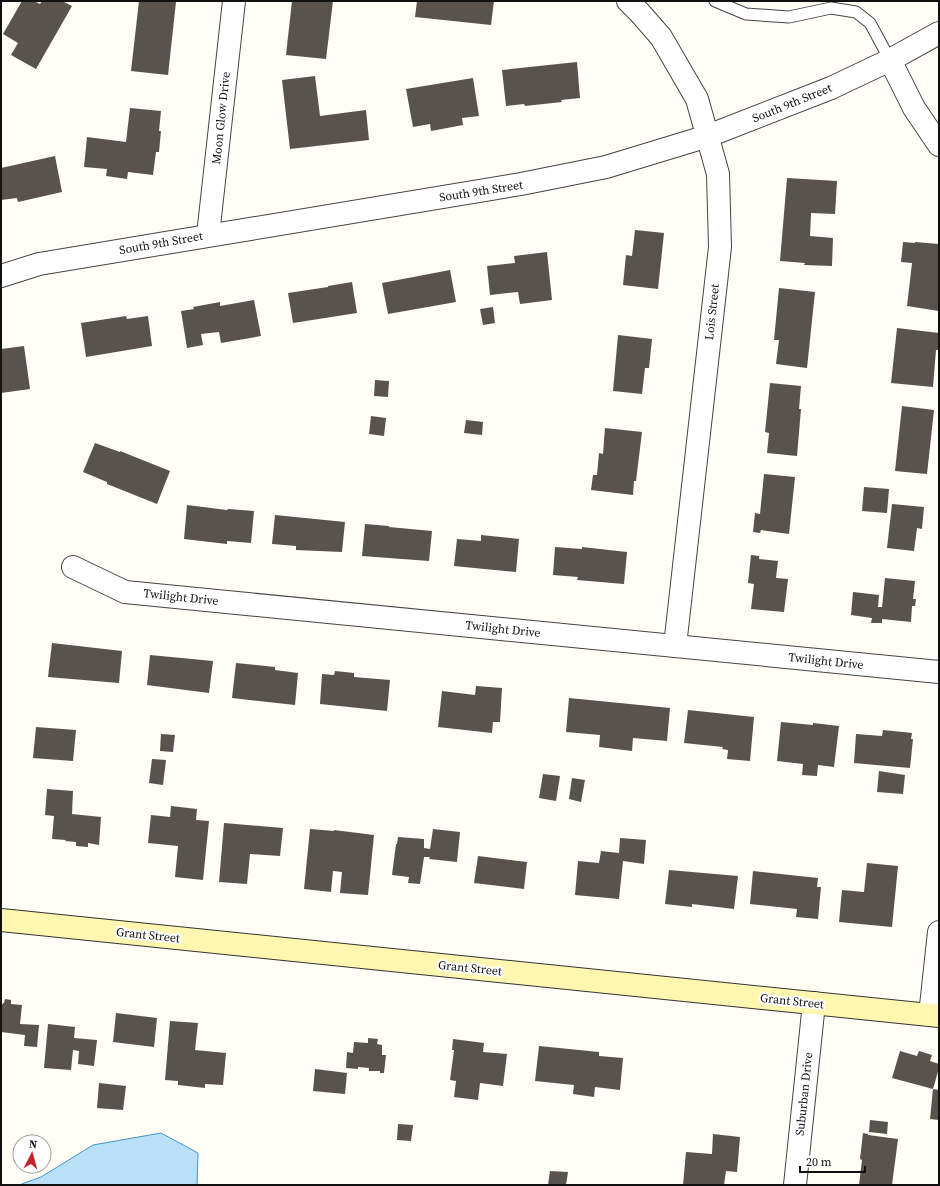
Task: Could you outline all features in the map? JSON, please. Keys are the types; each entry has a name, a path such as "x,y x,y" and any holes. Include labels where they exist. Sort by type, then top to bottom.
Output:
{"street":[{"name":"Moon Glow Drive","path":"208,235 234,1"},
{"name":"Lois Street","path":"628,1 640,13 664,43 697,99 718,174 720,247 675,646"},
{"name":"South 9th Street","path":"1,276 40,264 521,184 606,167 708,136 831,88 890,60 939,33"},
{"path":"890,60 914,108 939,144"},
{"name":"Twilight Drive","path":"73,567 125,592 939,672"},
{"name":"Grant Street","path":"1,920 934,1015"},
{"path":"934,1015 939,932"},
{"name":"Suburban Drive","path":"795,1185 814,1003"}],"lane":[{"path":"716,1 746,14 789,17 831,8 856,12 870,23 890,60"}],"water":[{"path":"161,1133 198,1153 197,1185 19,1185 46,1174 52,1174 52,1170 93,1145"}],"building":[{"path":"22,1 34,1 40,4 42,1 62,1 72,6 36,69 11,55 18,43 3,34"},
{"path":"139,1 176,2 168,75 131,71"},
{"path":"292,1 333,1 326,59 286,55"},
{"path":"417,1 494,1 491,25 415,17"},
{"path":"577,62 580,98 561,100 562,102 525,106 524,104 506,106 502,70"},
{"path":"315,76 320,116 366,110 369,140 290,149 282,80"},
{"path":"473,78 479,116 462,118 463,125 431,131 430,124 413,127 406,89"},
{"path":"130,108 161,111 159,152 156,152 153,175 128,172 127,179 106,176 107,169 84,167 87,137 126,142"},
{"path":"55,156 62,192 18,202 17,198 1,200 1,168"},
{"path":"787,178 837,181 835,214 811,213 810,236 833,238 832,266 804,265 805,263 780,261"},
{"path":"635,230 664,233 658,289 623,285 626,255 632,256"},
{"path":"903,242 939,244 939,311 907,306 912,263 901,262"},
{"path":"547,252 552,300 520,304 518,292 490,295 487,266 515,263 514,256"},
{"path":"450,270 456,302 388,314 382,283"},
{"path":"352,282 357,313 293,323 288,293"},
{"path":"779,288 815,292 807,368 776,364 779,340 774,340"},
{"path":"254,300 261,336 221,343 219,332 201,334 203,345 187,348 181,311 220,302 220,306"},
{"path":"493,307 495,323 483,325 480,309"},
{"path":"126,316 127,319 148,316 152,346 86,357 81,323"},
{"path":"897,328 939,333 939,350 936,350 933,387 891,383"},
{"path":"618,335 652,339 649,368 645,368 642,394 613,391"},
{"path":"24,346 30,389 1,393 1,349"},
{"path":"375,380 389,381 388,397 374,396"},
{"path":"770,383 801,386 799,409 801,409 797,456 767,453 769,433 765,432"},
{"path":"902,406 934,410 927,474 895,471"},
{"path":"371,416 386,418 384,436 369,434"},
{"path":"466,420 483,422 482,435 464,433"},
{"path":"605,428 642,432 633,495 591,490 593,475 597,475 599,453 603,454"},
{"path":"95,443 120,451 170,471 157,504 107,484 107,482 83,472"},
{"path":"764,474 795,477 789,534 761,530 760,533 753,532 755,513 760,514"},
{"path":"864,487 889,489 887,513 862,511"},
{"path":"892,504 924,507 922,529 917,528 914,551 887,548"},
{"path":"187,505 227,510 254,511 251,543 227,541 227,544 184,539"},
{"path":"275,515 345,522 342,552 296,550 296,546 272,544"},
{"path":"365,524 432,531 429,561 362,556"},
{"path":"481,535 519,539 516,572 454,566 457,539 481,541"},
{"path":"555,547 582,549 582,547 627,552 624,584 577,580 578,577 553,575"},
{"path":"751,555 759,556 759,559 778,561 776,578 788,579 784,612 751,609 754,584 748,583"},
{"path":"885,578 915,581 913,599 916,599 915,606 912,606 911,622 882,619 882,623 871,623 872,618 851,615 853,592 879,595 878,607 882,607"},
{"path":"52,643 122,651 119,683 48,677"},
{"path":"150,655 213,661 209,693 147,685"},
{"path":"236,663 275,667 275,670 298,673 295,705 232,698"},
{"path":"335,671 354,673 354,677 390,680 387,711 320,704 322,674 334,675"},
{"path":"476,686 502,688 500,722 493,722 492,733 438,727 442,691 475,695"},
{"path":"569,698 670,708 667,741 633,738 632,751 599,747 600,735 566,732"},
{"path":"688,710 754,717 750,761 727,759 728,750 722,749 723,747 684,743"},
{"path":"781,722 813,725 813,723 839,726 834,767 818,765 817,776 802,775 803,764 777,761"},
{"path":"36,727 76,730 73,761 33,758"},
{"path":"883,730 912,733 911,739 913,739 910,768 854,763 856,734 882,736"},
{"path":"161,734 175,735 173,752 160,751"},
{"path":"152,759 166,760 163,785 149,783"},
{"path":"879,771 905,775 903,794 877,792"},
{"path":"543,774 560,776 556,801 539,798"},
{"path":"572,778 585,780 581,802 569,799"},
{"path":"47,789 73,791 72,814 101,817 99,845 88,843 88,847 76,846 76,842 52,839 54,816 45,815"},
{"path":"171,806 197,809 196,820 209,821 203,880 175,877 178,846 148,843 151,815 170,817"},
{"path":"224,823 283,828 280,856 250,854 247,884 219,882"},
{"path":"310,829 334,830 374,835 368,895 340,893 342,872 333,871 331,892 304,889"},
{"path":"433,829 460,832 457,862 429,859 430,857 424,857 420,884 408,883 409,877 392,875 398,837 424,839 424,848 430,849"},
{"path":"620,838 646,840 644,864 623,861 619,899 575,895 578,861 599,863 601,851 619,853"},
{"path":"478,856 527,862 524,889 474,883"},
{"path":"867,863 898,866 892,927 839,922 842,890 864,892"},
{"path":"669,870 738,876 734,909 692,904 692,907 665,904"},
{"path":"753,871 818,878 817,887 821,887 818,919 796,917 797,909 750,904"},
{"path":"5,999 11,1000 11,1004 22,1005 20,1024 39,1025 37,1047 24,1046 25,1035 1,1032 1,1005 4,1003"},
{"path":"116,1013 157,1018 154,1047 113,1042"},
{"path":"170,1021 198,1023 195,1050 226,1053 223,1085 205,1084 205,1088 178,1085 178,1081 165,1080"},
{"path":"48,1024 75,1027 74,1038 97,1040 94,1066 78,1064 79,1051 73,1050 71,1070 44,1068"},
{"path":"368,1038 378,1039 377,1044 382,1045 382,1055 386,1055 384,1073 380,1073 380,1071 369,1071 369,1068 346,1068 347,1052 353,1053 354,1042 368,1043"},
{"path":"453,1039 484,1043 483,1052 507,1054 503,1086 480,1083 478,1100 454,1097 456,1081 450,1080 454,1050 452,1050"},
{"path":"539,1046 599,1052 599,1056 623,1058 620,1090 595,1087 594,1097 573,1094 574,1085 535,1081"},
{"path":"900,1051 917,1056 919,1051 932,1055 930,1061 939,1064 933,1089 892,1078"},
{"path":"315,1069 347,1073 345,1094 313,1091"},
{"path":"99,1083 126,1086 123,1110 97,1108"},
{"path":"933,1089 939,1090 939,1120 930,1119"},
{"path":"870,1120 888,1122 887,1134 869,1132"},
{"path":"398,1124 413,1125 411,1141 397,1140"},
{"path":"863,1133 898,1139 892,1185 859,1185"},
{"path":"713,1134 740,1137 737,1172 726,1171 724,1185 683,1185 686,1152 712,1154"},
{"path":"550,1171 568,1172 566,1185 548,1185"}]}
